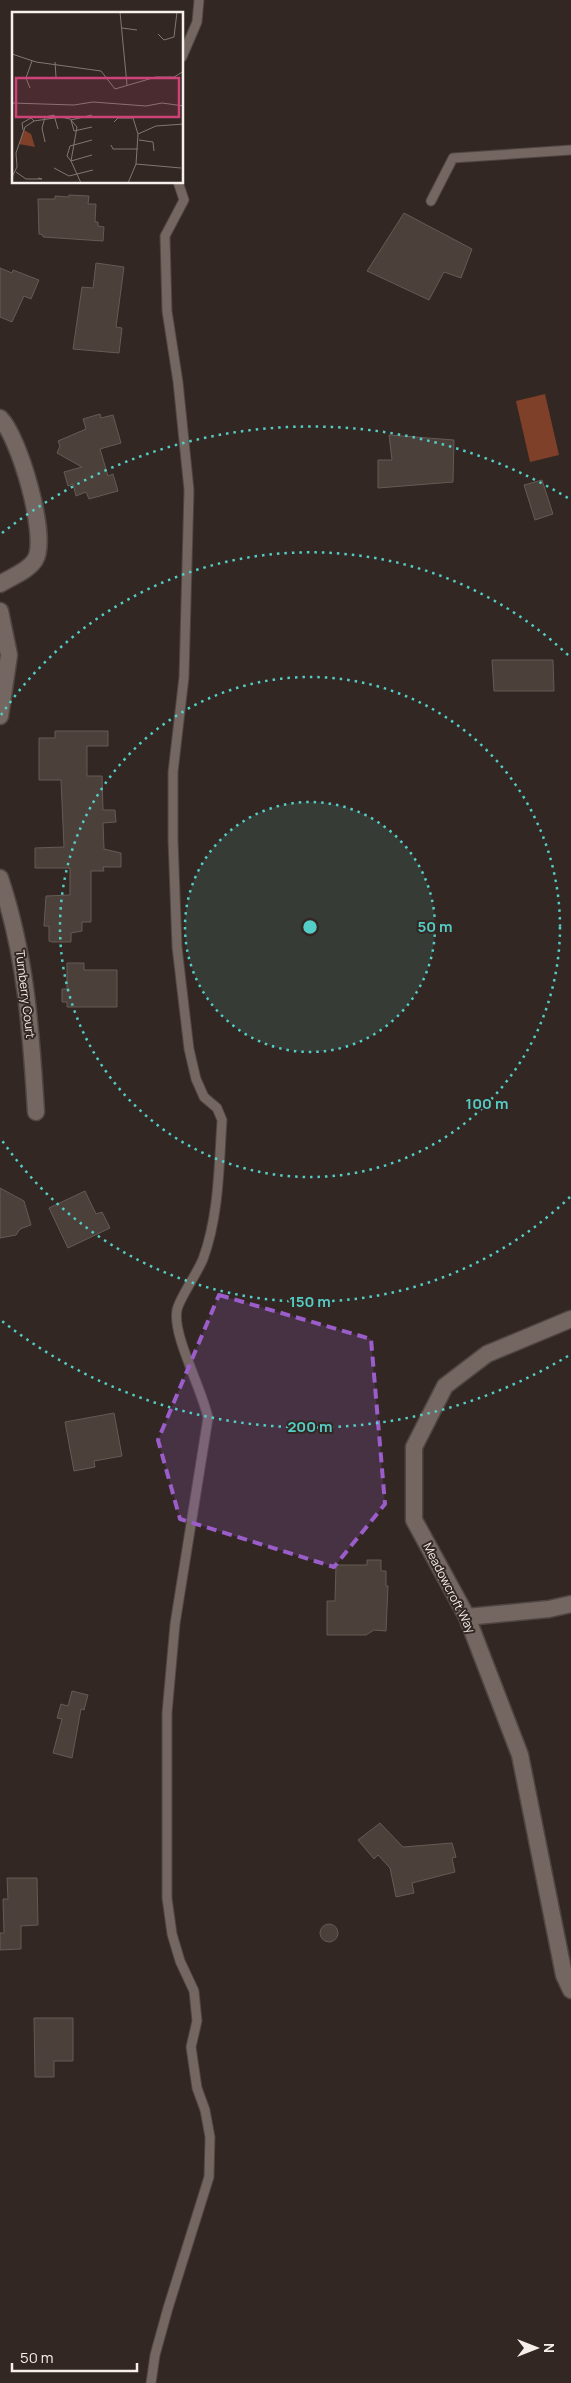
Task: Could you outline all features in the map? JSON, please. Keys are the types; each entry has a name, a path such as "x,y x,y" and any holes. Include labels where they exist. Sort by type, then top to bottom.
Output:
{"street":[{"path":"0,418 13,436 28,477 40,545 35,560 22,571 0,584"},
{"path":"0,611 9,655 0,716"},
{"name":"Turnberry Court","path":"0,878 20,950 28,996 36,1112"},
{"name":"Meadowcroft Way","path":"571,1319 487,1354 445,1386 414,1447 414,1520 467,1617 520,1754 562,1966 571,1990"},
{"path":"467,1617 549,1609 571,1604"}],"lane":[{"path":"184,52 197,22 199,0"},
{"path":"431,201 453,158 571,150"},
{"path":"151,2383 155,2355 168,2308 209,2177 210,2137 205,2110 197,2088 191,2047 197,2021 194,1991 180,1961 172,1934 167,1898 167,1713 175,1624 208,1418 204,1399 180,1342 177,1309 203,1258 211,1227 222,1120 217,1108 204,1097 196,1079 189,1049 177,947 173,840 173,772 184,676 189,490 178,382 167,311 166,236 184,200 179,184"}],"highlighted area":[{"path":"219,1295 371,1339 385,1504 334,1567 180,1519 158,1440"}],"shaded area":[{"path":"545,394 559,455 530,462 516,401"}],"building":[{"path":"69,195 89,196 88,204 96,204 95,222 98,222 98,226 104,227 103,241 43,237 43,235 39,234 38,199 55,199 55,196 69,197"},
{"path":"404,213 472,249 461,278 444,272 429,300 367,271"},
{"path":"96,263 124,267 116,327 122,328 119,353 73,349 82,287 93,288"},
{"path":"0,268 12,273 13,270 39,280 31,299 24,296 12,322 0,317"},
{"path":"100,414 101,418 113,415 121,443 100,449 108,476 113,474 118,491 89,499 86,492 76,496 73,484 68,486 64,472 82,467 57,453 60,446 58,441 86,429 83,419"},
{"path":"389,435 454,440 453,482 378,488 378,460 392,460"},
{"path":"542,480 553,514 535,520 524,485"},
{"path":"492,660 553,660 554,691 494,691"},
{"path":"55,731 108,731 108,746 87,746 87,776 102,776 103,810 115,810 116,822 103,823 104,849 121,853 121,867 103,867 104,871 91,871 91,922 82,922 82,931 71,933 71,942 49,941 49,926 44,926 46,896 70,895 70,868 35,868 35,848 64,847 61,780 39,780 39,738 55,738"},
{"path":"67,963 84,963 84,970 117,970 117,1007 67,1007 67,1002 62,1002 62,989 67,989"},
{"path":"0,1188 24,1201 31,1225 20,1229 16,1235 0,1238"},
{"path":"85,1191 96,1214 102,1212 110,1228 68,1248 49,1208"},
{"path":"114,1413 122,1456 94,1461 95,1467 74,1471 65,1422"},
{"path":"367,1560 381,1560 381,1571 386,1571 386,1586 388,1586 386,1631 374,1630 366,1635 327,1635 327,1601 335,1601 336,1565 367,1565"},
{"path":"72,1691 88,1695 84,1710 81,1709 72,1758 53,1753 62,1719 57,1718 61,1704 68,1706"},
{"path":"380,1823 403,1847 452,1843 456,1857 452,1858 455,1872 412,1883 414,1893 396,1897 390,1868 378,1855 374,1859 358,1840"},
{"path":"7,1878 37,1878 38,1925 21,1926 21,1949 0,1950 0,1933 4,1933 3,1899 8,1899"},
{"path":"325,1924 333,1924 338,1929 336,1940 325,1942 320,1937 320,1929"},
{"path":"34,2018 73,2018 73,2061 54,2061 54,2077 35,2077"}]}
